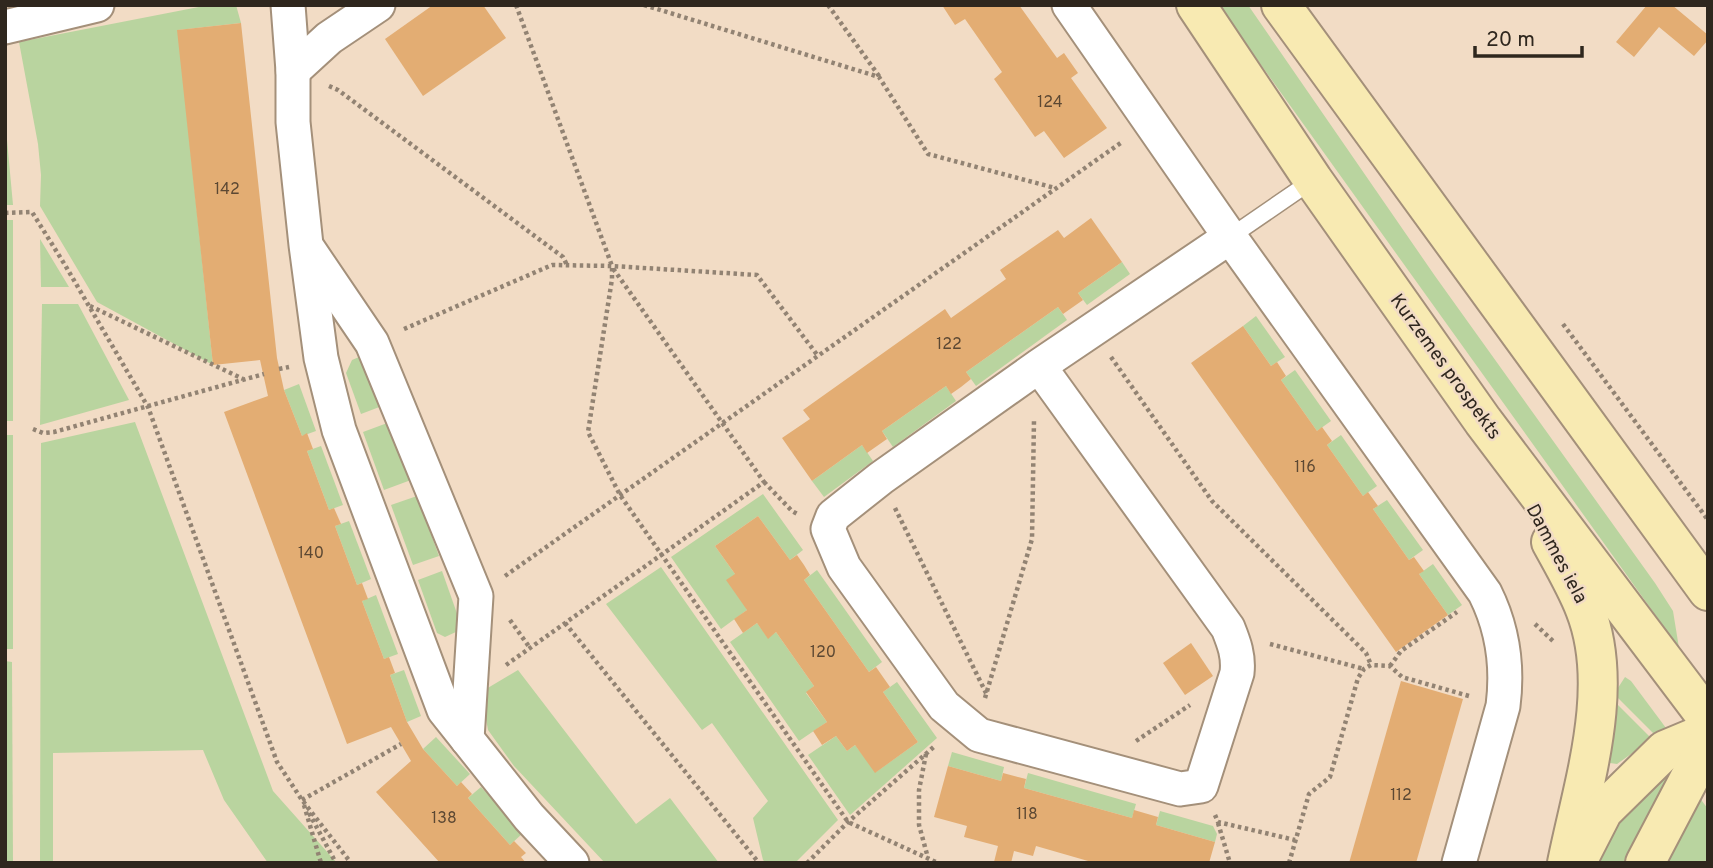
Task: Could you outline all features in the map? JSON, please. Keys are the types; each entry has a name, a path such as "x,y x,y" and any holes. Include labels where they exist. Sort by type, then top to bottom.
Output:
{"main road":[{"name":"Kurzemes prospekts","path":"1196,5 1313,180 1483,421 1708,719"},
{"path":"1282,5 1708,591"},
{"name":"Dammes iela","path":"1483,421 1568,573 1586,611 1594,649 1599,684 1594,737 1567,863"},
{"path":"1576,863 1603,811 1665,750 1708,732"},
{"path":"1645,863 1708,743"}],"street":[{"path":"5,27 97,5"},
{"path":"288,5 293,71 293,122 306,245 321,358 339,430 444,710 529,817 572,863"},
{"path":"293,71 329,38 378,5"},
{"path":"1069,5 1230,237 1485,593 1499,627 1506,687 1460,863"},
{"path":"1038,366 1228,628 1236,659 1201,786 1180,789 979,735 944,706 844,567 828,529 833,516 881,478 1038,366 1230,237"},
{"path":"306,245 372,343 476,596 467,739"}],"lane":[{"path":"1230,237 1313,180"}],"path":[{"path":"516,5 612,266 764,482 792,511 828,529"},
{"path":"644,5 879,77"},
{"path":"828,5 928,153 1056,189"},
{"path":"293,71 338,90 563,257 567,265"},
{"path":"476,596 1150,122"},
{"path":"5,214 32,212 148,407 277,762 302,800 351,863"},
{"path":"372,343 552,265 612,266 757,275 818,356"},
{"path":"612,266 588,432 620,495 848,822 938,863"},
{"path":"88,305 244,379"},
{"path":"1093,330 1212,501 1366,653 1371,665"},
{"path":"807,863 848,822 988,696 1032,539 1038,366"},
{"path":"33,429 43,433 54,432 264,374"},
{"path":"881,478 988,696"},
{"path":"471,691 764,482"},
{"path":"1390,666 1401,652 1485,593"},
{"path":"565,623 759,863"},
{"path":"1103,768 1236,659 1267,644 1364,669"},
{"path":"1289,863 1309,794 1330,778 1358,678 1364,669 1371,665 1390,666 1402,677 1503,706"},
{"path":"302,800 401,744"},
{"path":"926,754 919,790 919,825 928,859"},
{"path":"1201,786 1218,822 1230,863"},
{"path":"302,800 321,863"},
{"path":"302,800 335,863"},
{"path":"1218,822 1295,840"}],"green space":[{"path":"209,5 236,5 241,23 178,30 213,365 97,302 40,206 38,144 19,42"},
{"path":"1218,5 1248,5 1435,276 1655,583 1673,611 1679,648"},
{"path":"5,118 13,205 5,205"},
{"path":"5,220 13,220 13,421 5,421"},
{"path":"40,239 69,287 41,287"},
{"path":"1122,262 1130,274 1087,305 1078,293"},
{"path":"42,304 78,304 129,400 40,425"},
{"path":"1058,307 1067,320 976,386 966,372"},
{"path":"1256,316 1285,357 1271,366 1243,326"},
{"path":"359,357 366,361 382,406 361,414 346,373 352,360"},
{"path":"1295,370 1331,421 1317,431 1281,380"},
{"path":"299,384 316,431 302,436 284,390"},
{"path":"946,386 956,401 893,447 882,431"},
{"path":"135,422 273,791 337,863 268,863 224,800 203,750 53,753 53,863 40,863 41,443"},
{"path":"390,422 411,480 384,490 363,432"},
{"path":"5,435 13,435 13,649 5,649"},
{"path":"1341,435 1377,486 1363,496 1327,445"},
{"path":"862,445 873,461 824,497 812,481"},
{"path":"321,446 343,505 329,510 307,451"},
{"path":"763,494 803,550 790,560 758,516 715,546 735,574 747,610 721,629 671,557"},
{"path":"417,496 439,556 413,565 391,505"},
{"path":"1387,500 1423,550 1409,560 1373,509"},
{"path":"349,521 371,579 357,585 335,526"},
{"path":"1433,564 1462,605 1448,615 1419,574"},
{"path":"661,567 838,820 795,863 766,863 763,860 753,818 768,801 712,723 702,730 606,604"},
{"path":"817,570 882,662 869,672 804,580"},
{"path":"442,571 460,622 458,631 445,637 437,633 418,580"},
{"path":"376,595 398,654 384,659 362,601"},
{"path":"757,623 768,638 776,632 814,686 806,693 827,722 799,741 730,642"},
{"path":"5,661 12,662 13,863 5,863"},
{"path":"404,670 421,716 407,722 390,675"},
{"path":"518,670 636,824 670,798 719,863 605,863 514,766 488,730 481,692"},
{"path":"1625,677 1631,681 1666,728 1656,736 1614,694"},
{"path":"897,682 937,738 850,815 808,755 836,736 847,751 855,745 876,772 918,742 883,692"},
{"path":"1613,700 1652,739 1617,764 1610,763 1606,757"},
{"path":"436,737 470,774 457,786 423,749"},
{"path":"952,752 1004,767 1001,781 948,766"},
{"path":"1669,772 1669,779 1628,863 1591,863 1617,816"},
{"path":"1028,773 1136,804 1132,818 1024,788"},
{"path":"481,787 523,833 510,845 468,798"},
{"path":"1699,797 1708,809 1708,863 1666,863"},
{"path":"1160,811 1213,826 1217,834 1215,842 1156,825"}],"building":[{"path":"433,5 483,5 506,38 423,96 385,39"},
{"path":"942,5 1019,5 1057,58 1064,53 1078,73 1071,78 1107,128 1064,158 1044,131 1035,137 994,79 1002,72 965,19 955,25"},
{"path":"1647,5 1672,5 1708,35 1708,40 1694,56 1659,27 1634,57 1616,42"},
{"path":"241,23 277,358 284,390 302,436 307,433 313,449 307,451 329,510 334,508 341,524 335,526 357,585 362,583 368,599 362,601 384,659 389,657 395,673 390,675 407,722 423,749 457,786 461,782 472,794 468,798 510,845 514,841 526,853 521,857 526,863 440,863 376,792 411,761 391,727 347,744 224,412 268,396 260,360 213,365 177,30"},
{"path":"1091,218 1122,262 1078,293 1083,300 1063,314 1058,307 966,372 971,379 961,387 951,394 946,386 882,431 887,439 867,453 862,445 812,481 782,438 810,419 803,410 945,309 951,318 1006,279 1000,270 1058,230 1064,238"},
{"path":"1243,326 1271,366 1277,362 1286,376 1281,380 1317,431 1322,427 1332,441 1327,445 1363,496 1368,492 1378,506 1373,509 1409,560 1414,557 1424,571 1419,574 1448,615 1396,652 1191,363"},
{"path":"758,516 790,560 797,555 810,575 804,580 869,672 876,667 890,687 883,692 918,742 875,773 855,745 847,751 836,736 822,745 813,731 827,722 806,692 814,686 776,632 768,639 757,623 743,633 734,619 747,610 726,580 735,574 715,546"},
{"path":"1191,643 1213,676 1185,695 1163,663"},
{"path":"1401,681 1463,699 1416,863 1349,863"},
{"path":"948,766 1001,781 1003,773 1026,779 1024,788 1132,818 1134,810 1158,817 1156,825 1215,842 1209,863 1095,863 1036,846 1033,856 1014,851 1011,863 994,862 998,846 964,837 967,826 934,817"}]}
